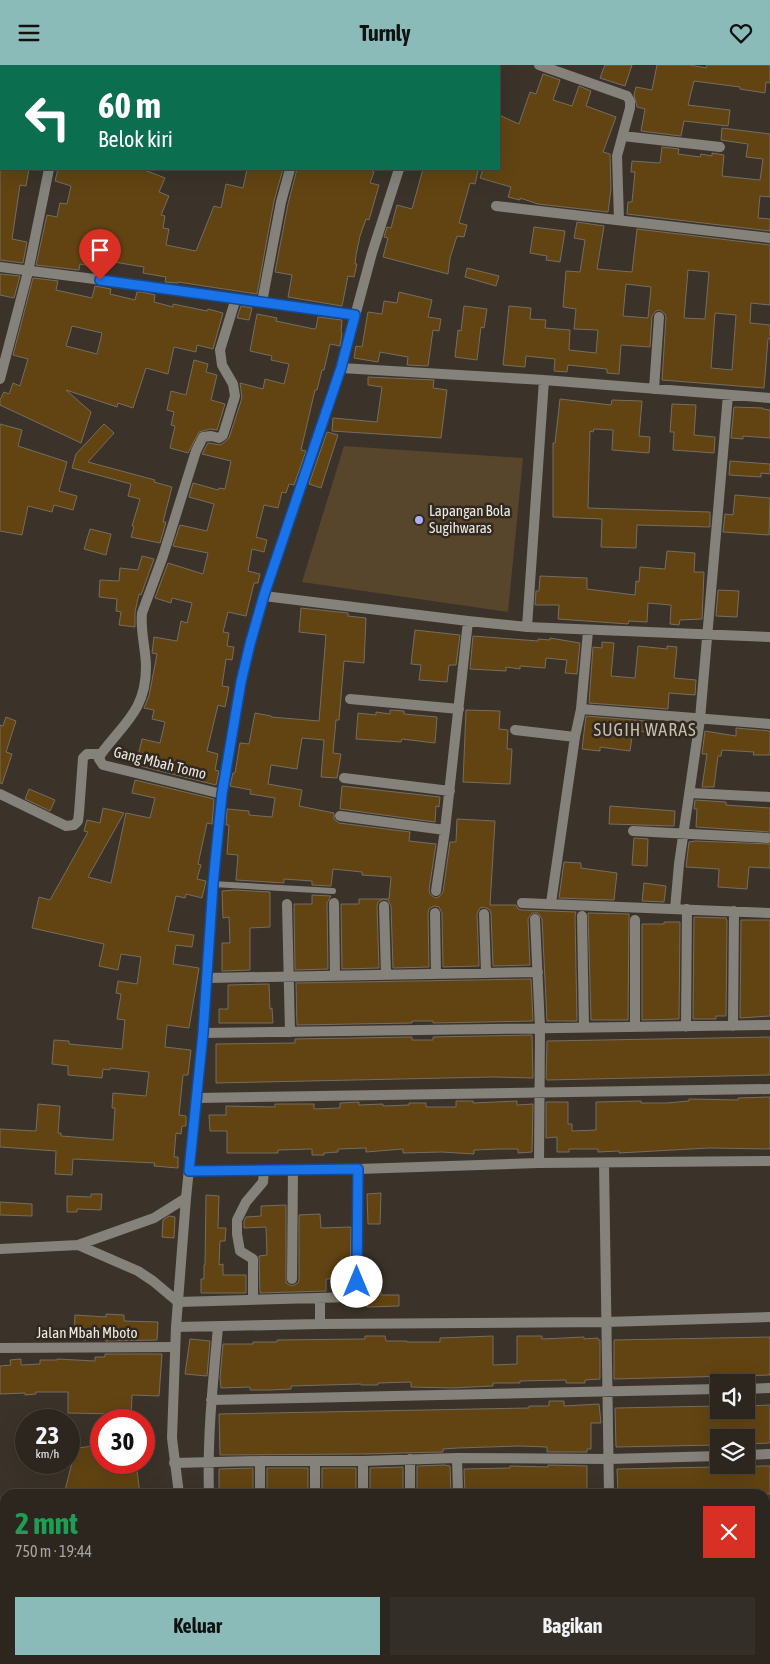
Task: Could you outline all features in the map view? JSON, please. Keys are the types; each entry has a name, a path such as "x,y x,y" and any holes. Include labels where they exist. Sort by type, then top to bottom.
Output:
{"street":[{"path":"540,65 627,96 630,108 617,156 619,220"},
{"path":"623,136 720,147"},
{"path":"0,379 28,272 49,170"},
{"path":"262,302 281,203 290,170"},
{"path":"177,1489 172,1438 174,1347 186,1198 203,1033 213,884 222,794 241,682 250,644 264,595 341,368 372,253 399,170"},
{"path":"496,206 770,238"},
{"path":"0,267 355,315"},
{"path":"0,794 66,825 74,825 78,821 84,756 94,754 132,717 138,707 146,667 141,621 142,613 196,451 203,437 219,438 223,435 235,399 233,385 222,365 220,355 236,298"},
{"path":"654,389 660,317"},
{"path":"341,368 544,380 770,398"},
{"path":"528,627 544,380"},
{"path":"675,909 700,719 728,395"},
{"path":"264,595 528,627 708,636 770,637"},
{"path":"436,891 450,791 468,621"},
{"path":"551,903 575,737 581,709 588,631"},
{"path":"350,699 459,709"},
{"path":"581,709 770,724"},
{"path":"515,730 575,737"},
{"name":"Gang Mbah Tomo","path":"94,754 103,765 222,794"},
{"path":"344,778 450,791"},
{"path":"690,793 770,797"},
{"path":"340,816 445,830"},
{"path":"632,831 768,838"},
{"path":"287,903 290,1032"},
{"path":"334,903 335,975"},
{"path":"522,903 770,913"},
{"path":"384,906 386,974"},
{"path":"686,909 686,1027"},
{"path":"733,1026 734,911"},
{"path":"435,913 436,973"},
{"path":"484,914 486,972"},
{"path":"582,916 584,1027"},
{"path":"535,919 540,1028 539,1163"},
{"path":"635,920 635,1027"},
{"path":"207,978 538,972"},
{"path":"203,1033 770,1025"},
{"path":"197,1098 770,1089"},
{"path":"189,1171 358,1169 539,1163 770,1161"},
{"path":"604,1163 610,1489"},
{"path":"78,1245 138,1271 178,1302 352,1297 357,1293 358,1169"},
{"path":"254,1300 253,1259 240,1251 237,1221 246,1202 263,1182 264,1170"},
{"path":"292,1279 293,1170"},
{"path":"0,1249 78,1245 154,1218 186,1198"},
{"path":"320,1299 320,1324"},
{"path":"176,1327 606,1322 770,1317"},
{"path":"210,1489 208,1463 211,1400 218,1327"},
{"name":"Jalan Mbah Mboto","path":"0,1348 174,1347"},
{"path":"755,1389 770,1388"},
{"path":"211,1400 710,1389"},
{"path":"755,1455 770,1454"},
{"path":"174,1463 710,1456"},
{"path":"458,1458 458,1489"},
{"path":"410,1459 410,1489"},
{"path":"260,1461 260,1489"},
{"path":"315,1461 315,1489"},
{"path":"363,1461 364,1489"}],"lane":[{"path":"213,884 333,891"}],"shaded area":[{"name":"Lapangan Bola Sugihwaras","path":"344,446 523,458 508,612 302,582"}],"building":[{"path":"605,65 632,65 625,86 600,78"},
{"path":"657,65 690,65 706,68 707,65 770,65 770,83 766,82 765,93 740,89 740,87 694,81 688,105 730,110 728,126 684,121 681,136 641,131 645,109 637,107 634,95 636,87 652,90"},
{"path":"543,74 560,80 553,100 572,106 579,86 591,91 586,106 616,117 603,152 610,154 611,189 608,212 538,204 520,198 520,200 508,197 511,187 480,178 483,170 500,170 500,115 519,124 530,92 536,94"},
{"path":"722,128 770,134 770,197 760,196 758,218 770,219 770,231 627,214 628,202 632,202 635,172 631,172 632,161 660,163 662,147 679,149 678,154 700,157 701,154 712,156 712,153 724,155 722,176 760,180 763,159 746,157 748,144 721,140"},
{"path":"0,170 29,170 26,186 20,185 12,239 27,242 23,263 0,260"},
{"path":"58,170 145,170 165,178 159,192 169,196 161,215 165,216 163,228 169,229 166,245 196,251 214,206 221,208 226,184 243,188 247,170 283,170 274,201 257,294 178,282 165,282 166,277 143,273 144,267 114,262 99,261 98,267 80,264 79,270 36,265 47,215 57,217 60,203 67,204 71,186 55,181"},
{"path":"297,170 372,170 374,172 370,183 379,185 369,220 366,219 360,236 354,277 348,276 342,306 288,297 292,275 275,272"},
{"path":"423,170 478,171 475,184 470,183 459,223 467,225 464,237 457,236 450,258 448,274 383,257 388,238 384,237 387,227 391,228 397,205 412,209"},
{"path":"577,222 604,226 597,269 632,272 637,229 770,245 770,305 751,303 750,323 770,325 764,388 662,380 666,317 660,310 656,311 652,316 650,347 621,345 619,374 607,373 607,369 568,365 567,372 554,371 555,359 526,356 525,367 503,365 509,306 531,308 530,319 546,320 545,328 570,330 569,350 596,353 598,330 574,329 576,309 563,307 566,271 580,272 585,240 574,238","holes":["688,270 709,272 705,319 684,318","626,284 651,287 648,318 623,316","715,313 736,315 732,370 711,368"]},
{"path":"534,227 565,231 560,262 546,260 547,256 530,253"},
{"path":"467,268 499,276 496,286 465,277"},
{"path":"0,274 20,276 14,298 0,295"},
{"path":"33,278 58,281 56,290 92,298 95,286 111,289 110,294 135,300 137,292 142,292 155,295 154,302 173,307 173,304 223,313 213,349 197,345 196,352 174,347 168,374 146,368 133,408 118,403 117,407 66,390 91,412 81,443 0,405 4,392 9,394 13,383 20,386 28,359 13,355","holes":["72,326 102,333 97,354 66,346"]},
{"path":"399,292 432,300 428,317 441,319 439,331 433,330 428,366 407,365 408,357 380,352 378,362 354,358 356,346 362,347 368,312 382,314 384,301 397,303"},
{"path":"241,306 252,308 249,320 237,318"},
{"path":"464,306 487,309 484,328 481,327 477,360 455,357 458,330 461,331"},
{"path":"257,314 277,318 276,321 314,329 316,328 318,317 342,320 342,333 340,346 330,344 324,370 322,370 317,390 315,390 301,450 306,451 294,485 289,484 286,493 282,492 278,508 264,505 256,537 267,540 264,552 252,549 248,571 260,574 258,583 254,583 246,616 228,612 223,632 229,633 227,646 234,647 232,660 226,659 222,686 229,687 225,707 218,705 207,751 218,754 215,770 219,771 216,785 136,765 142,739 160,743 165,722 152,719 154,710 144,708 149,696 157,654 152,653 154,637 177,641 181,621 187,623 192,603 172,598 171,603 155,598 168,563 203,574 208,553 173,546 180,525 207,531 214,504 189,497 193,483 218,490 219,488 225,489 231,461 202,454 208,443 221,445 229,438 242,398 240,383 263,389 265,379 284,384 289,364 271,360 272,356 250,351"},
{"path":"194,360 208,364 206,372 217,375 211,400 225,404 217,430 210,429 199,432 188,453 170,448 175,426 171,425 174,412 167,410 171,391 186,395"},
{"path":"368,377 434,380 433,388 447,390 441,438 332,431 333,418 377,422 382,387 368,385"},
{"path":"560,399 611,405 612,400 642,401 639,436 650,437 649,453 612,450 613,430 594,429 593,432 590,431 588,508 710,512 710,527 637,525 636,548 601,547 602,519 553,517 553,443 555,443"},
{"path":"672,404 696,405 694,435 715,437 714,453 673,450 674,432 670,432"},
{"path":"734,407 770,410 770,438 743,436 743,439 731,438"},
{"path":"0,424 22,430 18,446 67,462 59,491 77,496 73,510 54,505 52,512 28,506 22,535 0,531"},
{"path":"104,424 114,433 88,462 155,480 154,482 172,487 160,543 131,537 134,527 132,526 140,499 128,496 131,484 72,468 76,454"},
{"path":"327,432 338,435 321,488 309,484"},
{"path":"730,461 770,464 770,474 761,473 761,477 729,475"},
{"path":"735,495 770,498 769,535 723,532 725,514 733,515"},
{"path":"90,529 111,534 106,555 84,549"},
{"path":"667,551 695,553 694,572 704,572 702,619 680,620 679,625 670,624 671,605 648,603 647,622 629,621 628,624 558,619 559,605 535,605 536,591 539,591 540,576 587,578 587,589 635,595 636,581 639,582 640,567 665,569"},
{"path":"142,556 154,559 141,595 139,594 135,612 135,627 119,625 121,612 116,611 117,599 99,597 100,580 119,581 120,568 138,570"},
{"path":"718,590 739,591 737,617 716,616"},
{"path":"301,608 348,613 348,616 366,618 364,663 344,661 339,720 336,720 333,753 341,754 337,778 321,777 324,740 302,738 297,769 271,765 268,784 302,790 299,806 334,813 334,819 339,823 410,832 409,841 436,844 429,890 430,894 435,898 439,897 443,892 450,842 456,842 457,819 495,821 490,905 516,905 518,909 522,910 576,912 577,1021 547,1021 542,919 538,913 532,913 528,919 530,965 493,966 491,914 490,910 484,907 480,908 477,914 479,966 443,967 442,913 439,907 434,906 429,909 428,913 429,967 393,968 391,906 388,900 383,899 389,899 391,877 362,875 362,872 333,869 331,886 312,885 312,881 284,879 284,883 236,880 238,855 227,854 229,825 226,825 227,809 249,811 249,815 272,817 275,798 250,794 251,790 230,786 233,773 235,773 240,743 249,744 255,713 271,717 319,721 326,635 299,632"},
{"path":"415,630 460,635 456,665 449,665 447,682 419,680 421,665 411,664"},
{"path":"473,636 538,641 538,639 550,640 550,638 580,643 577,674 565,673 567,660 546,658 545,668 520,666 520,669 506,667 506,671 470,669"},
{"path":"602,642 614,643 611,676 635,678 638,646 667,649 667,646 677,647 674,678 696,680 695,695 669,693 668,709 589,703 593,647 602,648"},
{"path":"390,710 404,711 404,714 437,717 435,743 402,739 401,742 356,739 358,713 376,715 376,712 390,714"},
{"path":"466,710 500,711 499,729 508,730 507,749 512,749 510,784 463,782"},
{"path":"586,716 646,721 645,732 633,730 630,751 600,747 600,751 582,749"},
{"path":"6,717 16,721 6,752 12,754 2,784 0,783 0,725 3,726"},
{"path":"736,728 770,731 770,755 753,755 754,752 722,750 721,756 718,756 714,787 702,787 707,754 702,754 705,731 736,736"},
{"path":"135,780 214,799 212,824 207,823 198,864 201,865 197,879 206,881 202,898 186,894 185,898 176,896 168,931 194,935 192,947 176,945 173,964 199,968 189,1028 167,1025 165,1047 191,1050 188,1075 183,1075 179,1115 186,1116 186,1126 182,1126 181,1134 176,1133 174,1157 178,1157 178,1168 154,1166 155,1163 73,1159 72,1175 55,1174 56,1151 0,1147 0,1129 36,1131 38,1104 60,1106 58,1133 61,1133 61,1136 113,1140 115,1108 112,1108 113,1093 146,1096 149,1072 110,1068 110,1070 103,1069 102,1078 68,1075 68,1066 52,1064 54,1040 69,1041 69,1044 122,1049 125,1020 117,1019 121,994 116,993 118,981 137,984 141,957 121,954 118,970 99,966 104,944 32,928 39,897 50,900 88,832 84,831 87,820 100,823 103,808 124,813 88,877 111,883 126,813 150,818 155,798 132,793"},
{"path":"342,786 440,797 439,807 436,806 435,822 340,809"},
{"path":"29,789 55,800 50,811 25,799"},
{"path":"695,800 726,802 726,805 770,808 770,832 696,827 697,809 694,809"},
{"path":"610,806 675,811 674,826 609,824"},
{"path":"634,838 648,839 647,866 632,865"},
{"path":"689,842 770,844 770,868 749,867 747,889 718,887 719,869 686,867"},
{"path":"564,862 581,863 581,868 617,873 614,900 559,898"},
{"path":"644,883 666,886 664,902 642,901"},
{"path":"222,891 270,892 270,927 250,928 250,970 222,971 222,943 230,943 229,917 223,918"},
{"path":"312,895 331,896 327,903 328,969 295,970 294,904 312,904"},
{"path":"359,899 383,899 378,902 377,906 379,968 342,969 341,904 359,904"},
{"path":"588,913 629,914 628,1020 591,1020"},
{"path":"694,917 726,918 727,921 726,1016 716,1016 716,1019 693,1019"},
{"path":"741,920 770,920 770,1016 740,1018"},
{"path":"664,922 680,922 679,1019 642,1020 642,924 664,924"},
{"path":"531,979 533,1021 433,1023 433,1021 412,1021 412,1023 297,1025 296,983"},
{"path":"269,984 270,1009 272,1008 273,1023 219,1023 219,1009 228,1009 228,985"},
{"path":"532,1035 533,1078 493,1077 216,1083 216,1044 295,1043 295,1039 412,1037 412,1040 433,1040 433,1037"},
{"path":"770,1037 770,1075 547,1080 546,1078 547,1041"},
{"path":"770,1097 770,1149 709,1148 619,1153 619,1151 598,1152 598,1149 569,1149 569,1152 557,1152 557,1137 546,1138 546,1102 568,1102 568,1124 572,1124 572,1131 596,1130 596,1102 641,1101 641,1103 667,1103 689,1101 689,1099 738,1100 738,1098"},
{"path":"456,1101 473,1101 473,1103 517,1101 517,1105 533,1104 532,1152 518,1153 518,1149 500,1149 474,1150 474,1154 442,1152 403,1153 403,1149 366,1152 366,1148 338,1149 338,1152 324,1153 324,1155 312,1155 312,1149 278,1150 278,1153 227,1153 227,1131 210,1131 209,1115 226,1115 226,1106 275,1107 275,1104 314,1104 314,1109 340,1108 340,1103 359,1102 359,1105 383,1104 383,1106 426,1103 426,1107 456,1107"},
{"path":"381,1193 380,1224 368,1224 367,1194"},
{"path":"91,1194 102,1194 101,1210 77,1209 77,1212 67,1212 67,1196 91,1197"},
{"path":"206,1195 219,1196 218,1228 226,1228 225,1241 220,1241 219,1265 223,1264 223,1275 246,1275 246,1293 201,1293 201,1279 204,1279 205,1265"},
{"path":"0,1202 32,1204 32,1216 0,1215"},
{"path":"286,1205 286,1283 292,1286 298,1283 299,1280 299,1215 320,1214 321,1228 351,1227 350,1278 326,1279 326,1291 260,1293 259,1256 267,1255 266,1227 244,1228 244,1221 246,1217 261,1216 261,1206"},
{"path":"169,1216 175,1217 174,1238 162,1237 163,1220"},
{"path":"366,1284 381,1284 381,1295 399,1295 399,1306 367,1307"},
{"path":"106,1314 124,1315 124,1321 158,1322 157,1340 105,1341 106,1336 86,1335 86,1340 74,1339 75,1315 106,1317"},
{"path":"365,1336 385,1336 386,1341 440,1342 440,1338 493,1336 493,1365 517,1364 517,1336 542,1336 542,1339 598,1338 600,1340 600,1379 585,1380 585,1383 566,1383 566,1380 520,1381 520,1383 493,1383 493,1386 452,1388 411,1387 411,1382 378,1383 378,1385 291,1386 291,1389 270,1390 250,1390 250,1387 221,1388 223,1344 253,1344 253,1342 277,1342 277,1340 365,1339"},
{"path":"770,1337 770,1375 710,1374 710,1377 614,1379 614,1340"},
{"path":"190,1339 210,1341 207,1376 185,1374"},
{"path":"105,1354 162,1354 159,1396 132,1395 131,1409 90,1409 90,1413 80,1413 80,1409 68,1409 68,1392 36,1392 36,1394 25,1395 25,1393 0,1394 0,1366 11,1365 10,1360 21,1359 21,1365 40,1364 40,1360 95,1361 95,1357 105,1357"},
{"path":"549,1401 564,1401 564,1406 599,1404 601,1423 591,1423 591,1449 587,1449 587,1452 547,1452 547,1447 519,1446 443,1449 443,1452 220,1455 219,1414 529,1408 529,1406 549,1406"},
{"path":"770,1405 770,1443 755,1444 755,1429 710,1429 710,1445 616,1447 615,1408 710,1406 710,1419 755,1419 755,1406"},
{"path":"90,1446 90,1474 137,1474 139,1489 65,1489 69,1474 80,1474 80,1448"},
{"path":"548,1465 587,1466 587,1489 465,1489 464,1469 510,1468 510,1466 548,1467"},
{"path":"417,1466 450,1466 451,1489 417,1489"},
{"path":"755,1466 770,1466 770,1489 618,1489 617,1469 710,1467 710,1474 755,1474"},
{"path":"403,1467 403,1489 370,1489 370,1468"},
{"path":"253,1468 253,1489 219,1489 219,1469"},
{"path":"267,1468 308,1468 308,1489 267,1489"},
{"path":"322,1468 356,1468 356,1489 322,1489"}],"place":[{"name":"Lapangan Bola Sugihwaras","path":"419,520"}],"district":[{"name":"SUGIH WARAS","path":"645,730"}],"route":[{"path":"100,280 355,315 341,368 264,595 241,682 222,794 213,884 203,1033 189,1171 358,1169 357,1282"}]}
